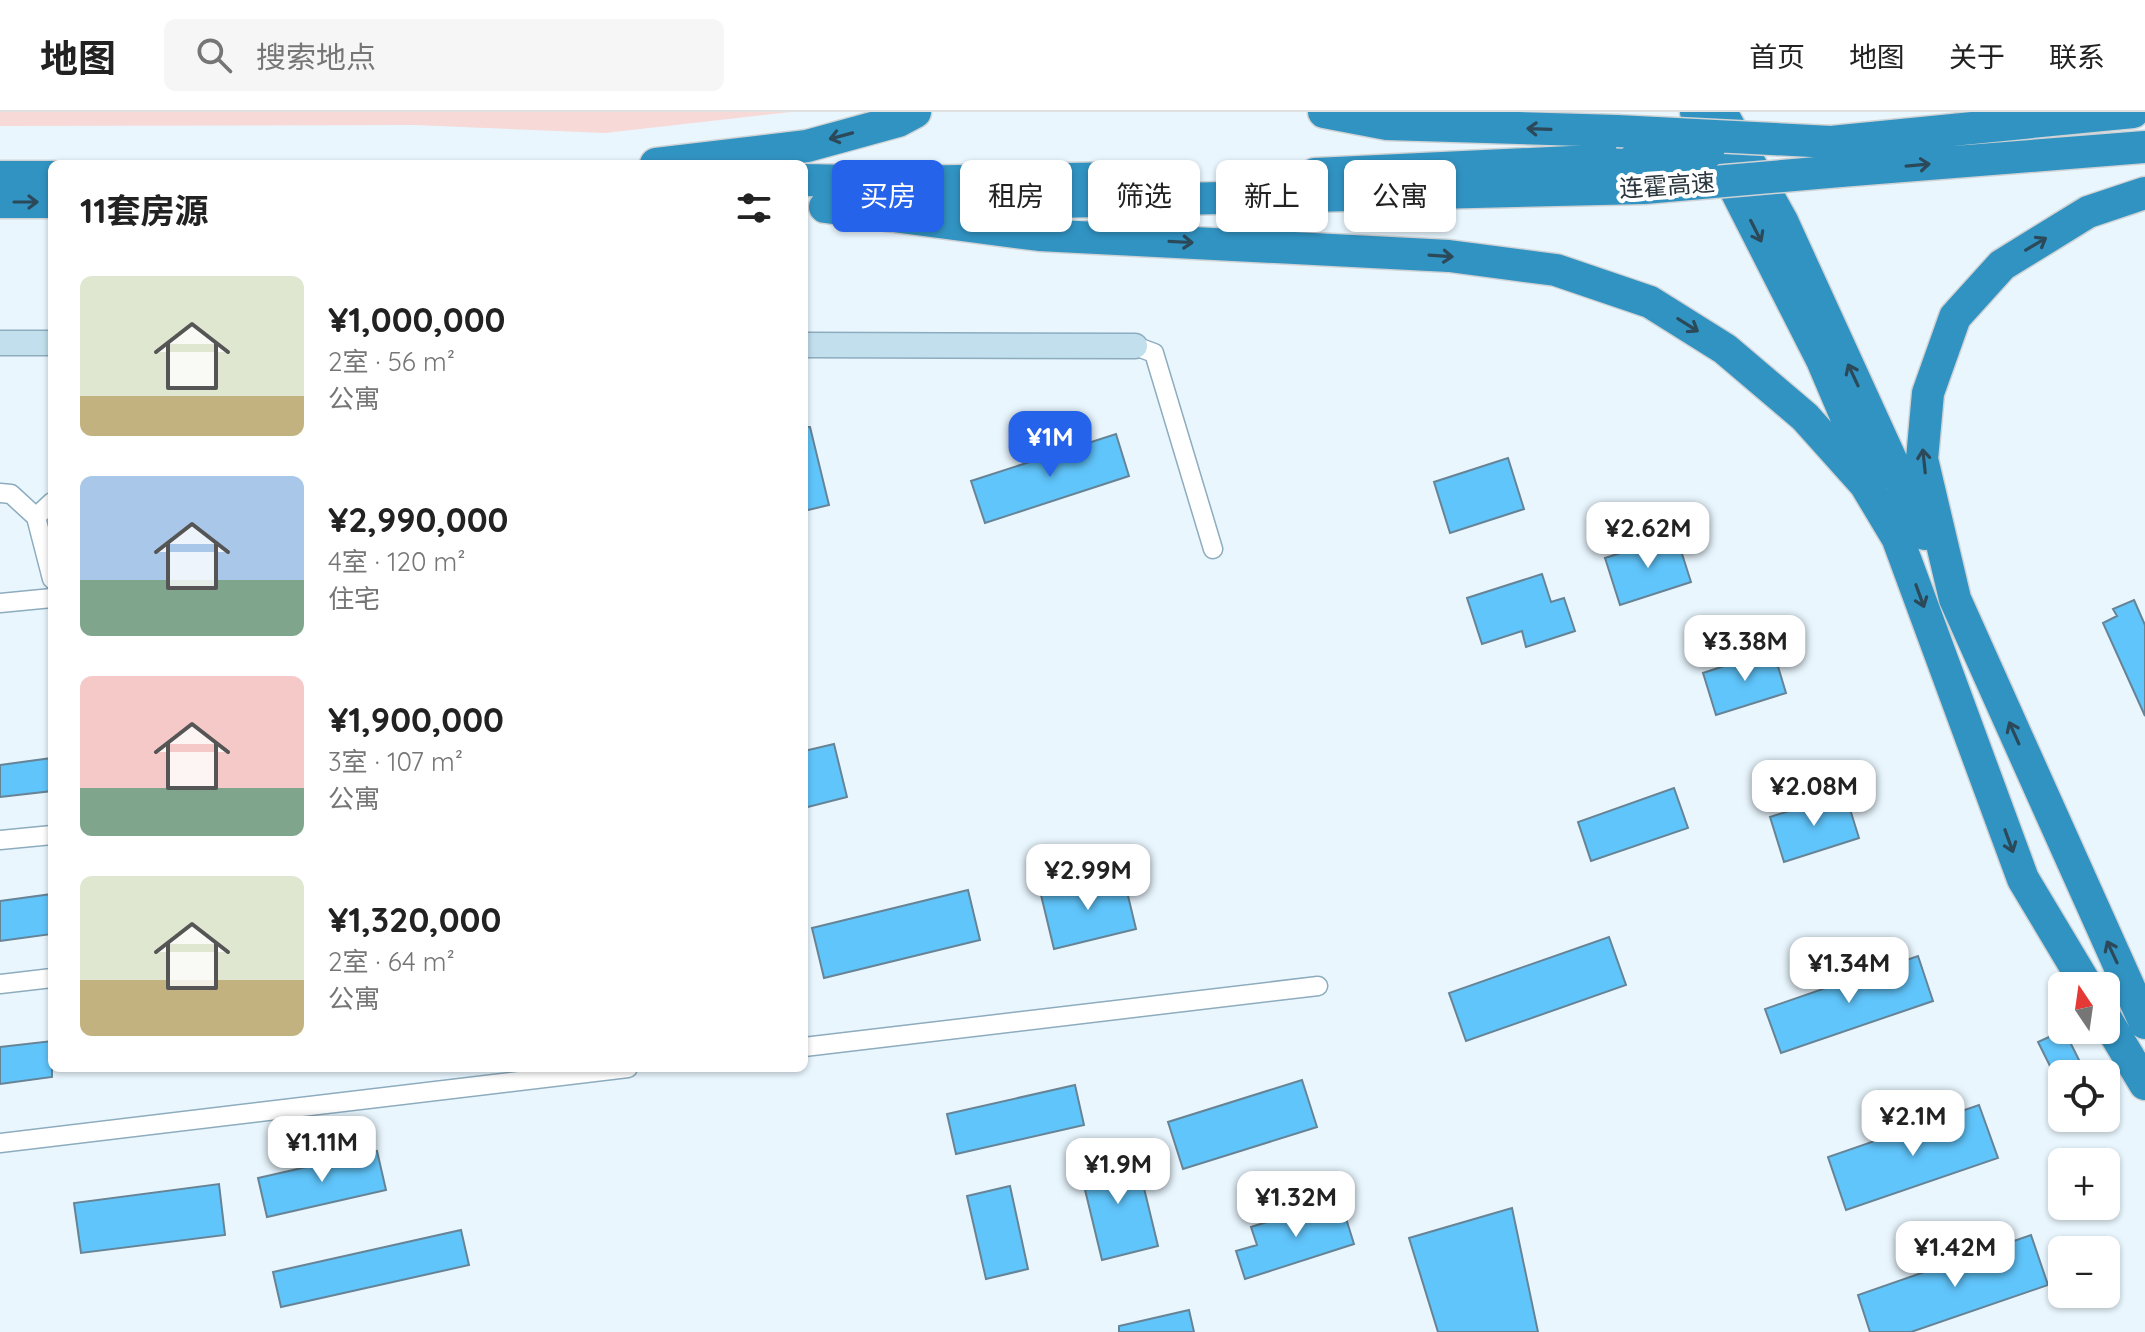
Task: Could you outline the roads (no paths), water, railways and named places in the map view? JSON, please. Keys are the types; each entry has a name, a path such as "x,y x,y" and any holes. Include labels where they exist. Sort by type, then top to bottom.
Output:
{"highway":[{"path":"690,160 807,146 898,121 915,112"},
{"path":"1324,112 1387,124 1617,131 1836,157"},
{"path":"1696,112 1822,360 1901,544 2023,879 2079,972"},
{"path":"1721,112 1782,221 2145,1023"},
{"name":"连霍高速","path":"1836,157 2133,112"},
{"name":"连霍高速","path":"814,207 1640,173 1836,157 2145,147"},
{"name":"连霍高速","path":"808,180 900,182 1640,173"},
{"path":"0,177 48,177"},
{"path":"1955,599 1922,459 1928,393 1955,317 2002,265 2088,212 2145,193"},
{"path":"0,202 48,202"},
{"path":"814,207 1039,235 1449,256 1556,270 1650,302 1725,349 1805,417 1865,484 1901,544"},
{"path":"2120,1042 2145,1084"}],"street":[{"path":"0,343 48,343"},
{"path":"808,345 1135,346 1154,353 1213,549"},
{"path":"0,493 11,494 36,517 48,564"},
{"path":"36,517 48,506"},
{"path":"0,603 48,598"},
{"path":"0,840 48,835"},
{"path":"0,984 48,978"},
{"path":"808,1047 1318,986"},
{"path":"0,1143 479,1077 562,1072"}]}
